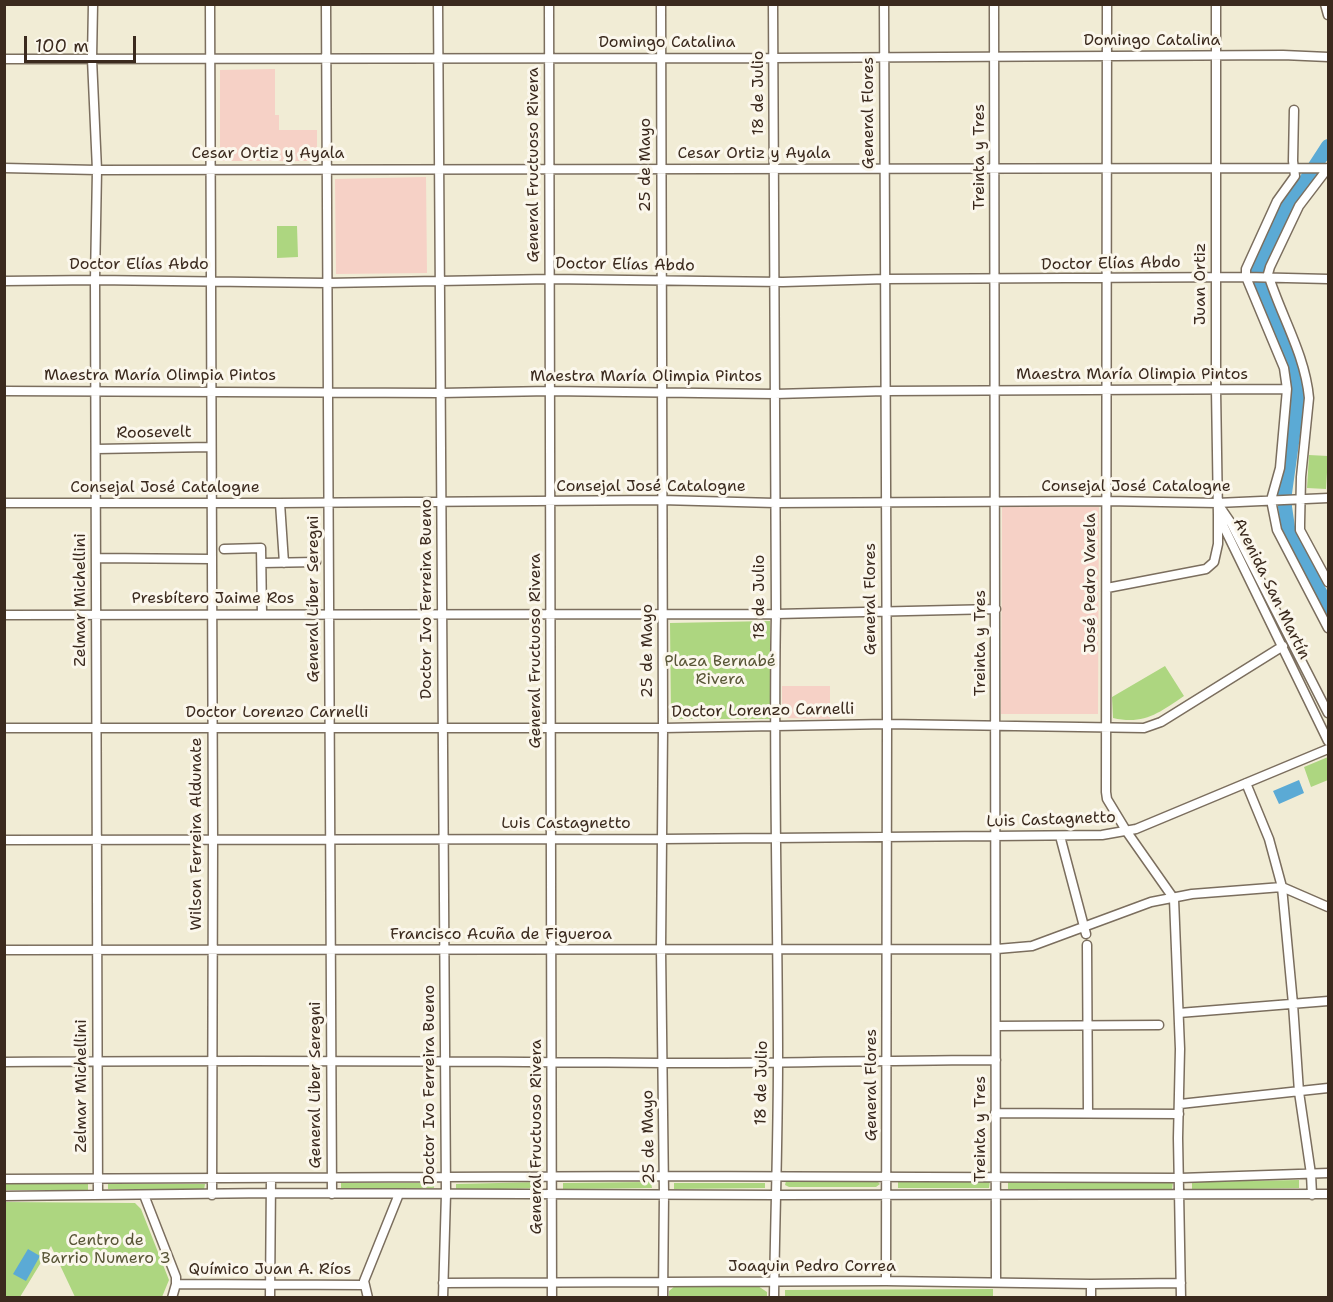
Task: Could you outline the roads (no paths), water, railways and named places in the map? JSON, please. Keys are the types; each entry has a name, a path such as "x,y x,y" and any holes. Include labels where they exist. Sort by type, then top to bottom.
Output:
{"street":[{"name":"Zelmar Michellini","path":"93,4 92,59 97,170 95,280 98,1195"},
{"name":"Wilson Ferreira Aldunate","path":"210,4 212,1195"},
{"name":"General Líber Seregni","path":"326,4 332,1194"},
{"name":"Doctor Ivo Ferreira Bueno","path":"438,4 446,1177 443,1298"},
{"name":"General Fructuoso Rivera","path":"549,4 552,1298"},
{"name":"25 de Mayo","path":"661,4 663,1298"},
{"name":"18 de Julio","path":"773,4 776,614 774,727 778,1062 774,1298"},
{"name":"General Flores","path":"884,4 887,724 886,1281"},
{"name":"Treinta y Tres","path":"994,4 996,1282"},
{"name":"José Pedro Varela","path":"1107,4 1105,168 1107,799 1174,899"},
{"name":"Juan Ortiz","path":"1107,588 1206,569 1214,562 1218,544 1216,4"},
{"path":"1325,4 1329,15"},
{"name":"Domingo Catalina","path":"4,59 1329,57"},
{"path":"1294,110 1295,176 1277,201 1246,269 1284,369 1287,389 1280,468 1273,500 1280,537 1329,628"},
{"name":"Cesar Ortiz y Ayala","path":"4,168 97,170 1327,168"},
{"path":"1327,168 1297,211 1269,267 1267,279 1301,359 1309,389 1310,398 1299,499 1300,530 1329,582"},
{"name":"Doctor Elías Abdo","path":"4,281 211,280 327,283 550,279 774,282 885,279 1329,279"},
{"name":"Maestra María Olimpia Pintos","path":"4,391 440,393 661,391 775,394 885,391 1287,389"},
{"name":"Roosevelt","path":"96,448 211,447"},
{"name":"Consejal José Catalogne","path":"4,503 280,504 661,500 775,503 1106,501 1217,503 1329,498"},
{"name":"Avenida San Martín","path":"1217,503 1236,533 1329,713"},
{"path":"280,504 284,563"},
{"name":"Avenida San Martín","path":"1218,516 1329,741"},
{"path":"224,549 261,548 262,614"},
{"path":"96,558 211,559"},
{"path":"262,563 316,562"},
{"name":"Presbítero Jaime Ros","path":"4,615 96,613 212,615 776,614 996,609"},
{"name":"Doctor Lorenzo Carnelli","path":"4,728 663,728 887,724 1144,728 1153,726 1283,646"},
{"name":"Luis Castagnetto","path":"4,840 887,838 1102,835 1127,832 1329,750"},
{"path":"1246,783 1269,839 1282,887 1299,1092 1312,1195"},
{"path":"1060,836 1085,931"},
{"path":"1282,887 1329,907"},
{"name":"Francisco Acuña de Figueroa","path":"4,950 997,950 1032,946 1085,931 1151,902 1221,890 1282,887"},
{"path":"1174,899 1179,1013 1178,1138 1181,1296 1190,1298"},
{"path":"1087,945 1088,1113"},
{"path":"1179,1013 1329,1001"},
{"path":"996,1026 1159,1025"},
{"path":"4,1062 445,1063 551,1061 662,1063 996,1060"},
{"path":"1180,1104 1329,1088"},
{"path":"996,1113 1179,1114"},
{"path":"4,1179 664,1176 1180,1178 1329,1173"},
{"path":"270,1298 271,1178"},
{"path":"4,1196 271,1193 776,1196 1329,1194"},
{"path":"368,1298 364,1281 399,1194"},
{"path":"144,1195 177,1284 172,1298"},
{"name":"Joaquin Pedro Correa","path":"443,1283 886,1281 1181,1283"},
{"name":"Químico Juan A. Ríos","path":"177,1284 364,1285"},
{"path":"1091,1284 1091,1298"}],"water":[{"path":"1299,780 1304,793 1279,804 1273,791"},
{"path":"28,1249 40,1256 26,1281 13,1274"}],"waterway":[{"path":"1328,146 1288,203 1256,272 1296,383 1298,400 1285,493 1289,534 1328,607"}],"park label":[{"name":"Plaza Bernabé Rivera","path":"720,671"},
{"name":"Centro de Barrio Numero 3","path":"106,1250"}]}
